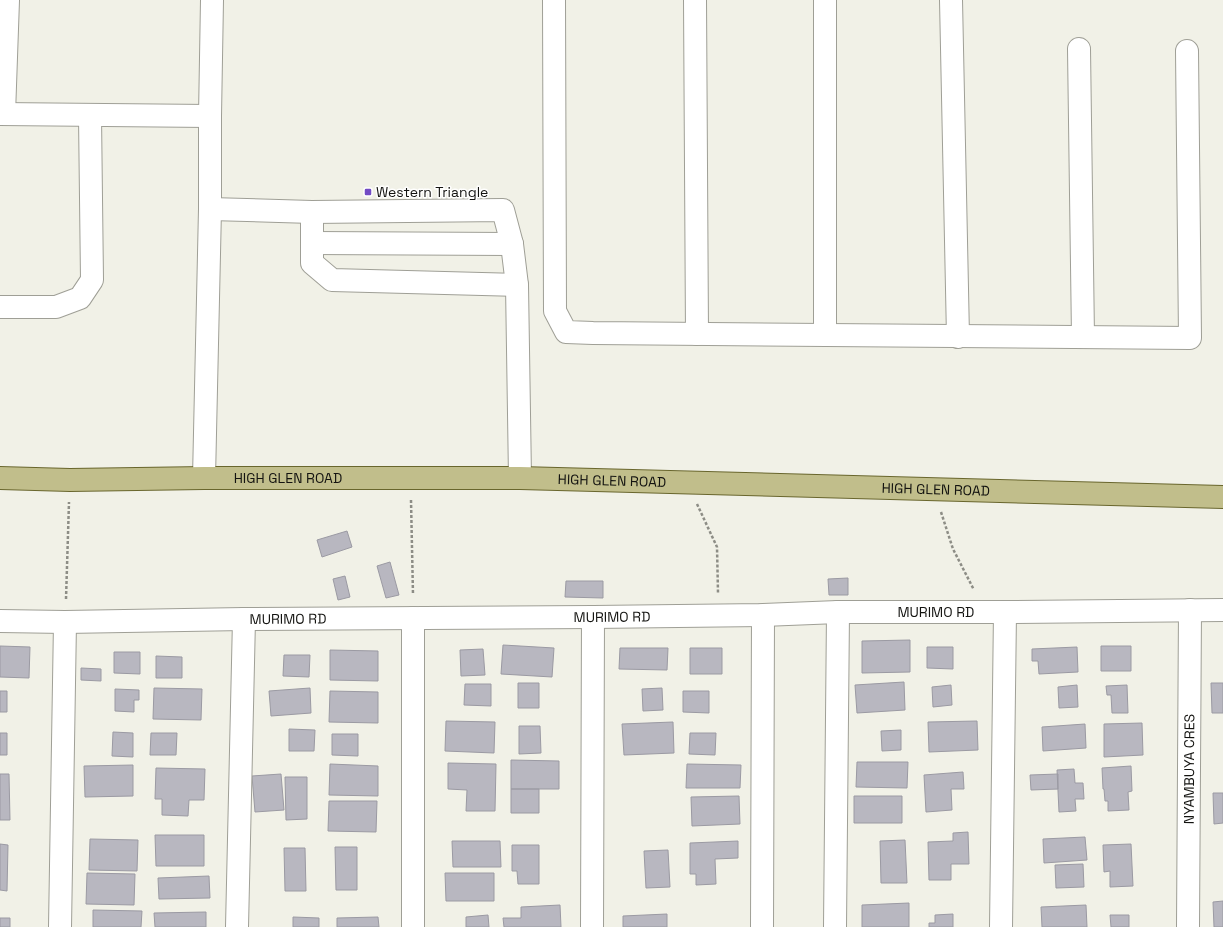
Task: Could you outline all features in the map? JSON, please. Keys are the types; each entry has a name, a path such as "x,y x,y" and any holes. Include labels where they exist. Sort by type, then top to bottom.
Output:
{"main road":[{"name":"HIGH GLEN ROAD","path":"0,478 70,480 411,477 520,478 1223,497"}],"street":[{"path":"8,0 2,114 210,116"},
{"path":"204,478 210,209 212,0"},
{"path":"554,0 555,311 566,332 825,334 958,337 1190,338 1187,51"},
{"path":"695,0 697,334"},
{"path":"825,0 825,334"},
{"path":"951,0 958,337"},
{"path":"1079,49 1083,337"},
{"path":"0,307 56,307 80,298 92,280 90,116"},
{"path":"210,209 312,212 503,210 512,244 517,285 520,478"},
{"path":"312,212 312,263 332,280 517,285"},
{"path":"312,243 512,244"},
{"name":"NYAMBUYA CRES","path":"1188,927 1190,610"},
{"name":"MURIMO RD","path":"0,621 65,622 244,618 719,616 838,612 1223,610"},
{"path":"835,927 838,612"},
{"path":"995,612 1001,927"},
{"path":"762,927 763,615"},
{"path":"592,927 594,617"},
{"path":"237,927 244,618"},
{"path":"413,618 413,927"},
{"path":"60,927 65,622"}],"path":[{"path":"411,477 413,618"},
{"path":"65,622 70,480"},
{"path":"687,482 717,547 719,616"},
{"path":"933,489 953,548 995,612"}],"building":[{"path":"347,531 352,547 322,557 317,540"},
{"path":"390,562 399,595 386,598 377,566"},
{"path":"345,576 350,597 338,600 333,579"},
{"path":"848,578 848,595 829,595 828,579"},
{"path":"566,581 603,581 603,598 565,597"},
{"path":"910,640 910,672 862,673 862,641"},
{"path":"503,645 554,648 552,677 501,674"},
{"path":"0,646 30,647 29,678 0,677"},
{"path":"1101,646 1131,646 1131,671 1101,671"},
{"path":"927,647 953,647 953,669 927,668"},
{"path":"1077,647 1078,672 1039,674 1038,661 1032,661 1032,649"},
{"path":"620,648 668,648 667,670 619,669"},
{"path":"690,648 722,648 722,674 690,674"},
{"path":"483,649 485,675 461,676 460,650"},
{"path":"330,650 378,651 378,681 330,680"},
{"path":"114,652 140,652 140,674 114,673"},
{"path":"284,655 310,655 309,677 283,676"},
{"path":"156,656 182,657 182,678 156,678"},
{"path":"81,668 101,669 101,681 81,680"},
{"path":"904,682 905,710 857,713 855,685"},
{"path":"518,683 539,683 539,708 518,708"},
{"path":"1211,683 1223,683 1223,713 1212,713"},
{"path":"465,684 491,684 491,706 464,705"},
{"path":"951,685 952,705 933,707 932,687"},
{"path":"1077,685 1078,707 1059,708 1058,687"},
{"path":"1127,685 1128,713 1112,713 1111,695 1107,695 1106,686"},
{"path":"154,688 202,689 201,720 153,719"},
{"path":"310,688 311,713 271,716 269,691"},
{"path":"662,688 663,710 643,711 642,689"},
{"path":"115,689 139,690 139,700 134,700 134,712 115,711"},
{"path":"0,691 7,691 7,712 0,712"},
{"path":"330,691 378,692 378,723 329,722"},
{"path":"683,691 709,691 709,713 683,712"},
{"path":"446,721 495,722 494,753 445,751"},
{"path":"977,721 978,750 929,752 928,722"},
{"path":"673,722 674,753 624,755 622,724"},
{"path":"1142,723 1143,755 1104,757 1104,724"},
{"path":"1085,724 1086,748 1043,751 1042,727"},
{"path":"519,726 540,726 541,753 519,754"},
{"path":"289,729 315,730 314,751 289,751"},
{"path":"901,730 901,750 882,751 881,731"},
{"path":"113,732 133,733 133,757 112,756"},
{"path":"0,733 7,733 7,755 0,755"},
{"path":"151,733 177,733 176,755 150,755"},
{"path":"690,733 716,733 715,755 689,754"},
{"path":"332,734 358,734 358,756 332,755"},
{"path":"511,760 559,761 559,789 511,789"},
{"path":"857,762 908,762 907,788 856,787"},
{"path":"448,763 496,764 495,811 466,811 467,790 448,789"},
{"path":"330,764 378,766 378,796 329,795"},
{"path":"687,764 741,765 740,788 686,788"},
{"path":"133,765 133,796 85,797 84,766"},
{"path":"1131,766 1132,791 1128,792 1129,810 1108,811 1108,801 1105,801 1103,789 1102,768"},
{"path":"156,768 205,769 204,800 189,800 188,816 162,815 162,799 155,799"},
{"path":"1074,769 1075,783 1083,783 1084,799 1075,799 1076,811 1059,812 1057,770"},
{"path":"963,772 964,789 951,789 952,810 926,812 924,775"},
{"path":"0,774 9,774 10,820 0,820"},
{"path":"281,774 284,810 255,812 252,776"},
{"path":"1058,774 1058,789 1031,790 1030,775"},
{"path":"285,777 307,777 307,819 286,820"},
{"path":"511,789 539,789 539,813 511,813"},
{"path":"1213,793 1223,793 1223,823 1214,824"},
{"path":"739,796 740,824 692,826 691,797"},
{"path":"854,796 902,796 902,823 854,823"},
{"path":"329,801 377,801 376,832 328,831"},
{"path":"968,832 969,864 951,864 951,880 929,880 928,842 953,841 953,833"},
{"path":"155,835 204,835 204,866 156,866"},
{"path":"1085,837 1087,860 1044,863 1043,839"},
{"path":"90,839 138,840 137,871 89,870"},
{"path":"905,840 907,883 881,883 880,841"},
{"path":"452,841 500,841 501,867 453,867"},
{"path":"738,841 738,858 715,859 716,884 696,885 696,874 690,874 690,843"},
{"path":"0,844 8,845 7,891 0,890"},
{"path":"1131,844 1133,886 1110,887 1110,871 1104,872 1103,845"},
{"path":"512,845 539,845 539,884 518,884 517,871 512,871"},
{"path":"335,847 357,847 357,890 336,890"},
{"path":"284,848 305,848 306,891 285,891"},
{"path":"668,850 670,887 646,888 644,851"},
{"path":"1083,864 1084,887 1056,888 1055,865"},
{"path":"87,873 135,874 134,905 86,904"},
{"path":"445,873 494,873 494,901 446,901"},
{"path":"209,876 210,898 159,899 158,878"},
{"path":"1223,901 1223,927 1214,927 1213,902"},
{"path":"909,903 909,927 862,927 862,905"},
{"path":"560,905 561,927 504,927 503,918 521,918 521,907"},
{"path":"1086,905 1087,927 1042,927 1041,907"},
{"path":"93,910 142,911 141,927 93,927"},
{"path":"206,912 206,927 155,927 154,913"},
{"path":"667,914 667,927 623,927 623,916"},
{"path":"953,914 953,927 929,927 929,923 935,923 935,915"},
{"path":"488,915 489,927 466,927 466,917"},
{"path":"1110,915 1129,915 1129,927 1111,927"},
{"path":"293,917 319,918 319,927 293,927"},
{"path":"378,917 379,927 337,927 337,918"},
{"path":"0,918 10,918 10,927 0,927"}],"place":[{"name":"Western Triangle","path":"368,192"}]}
